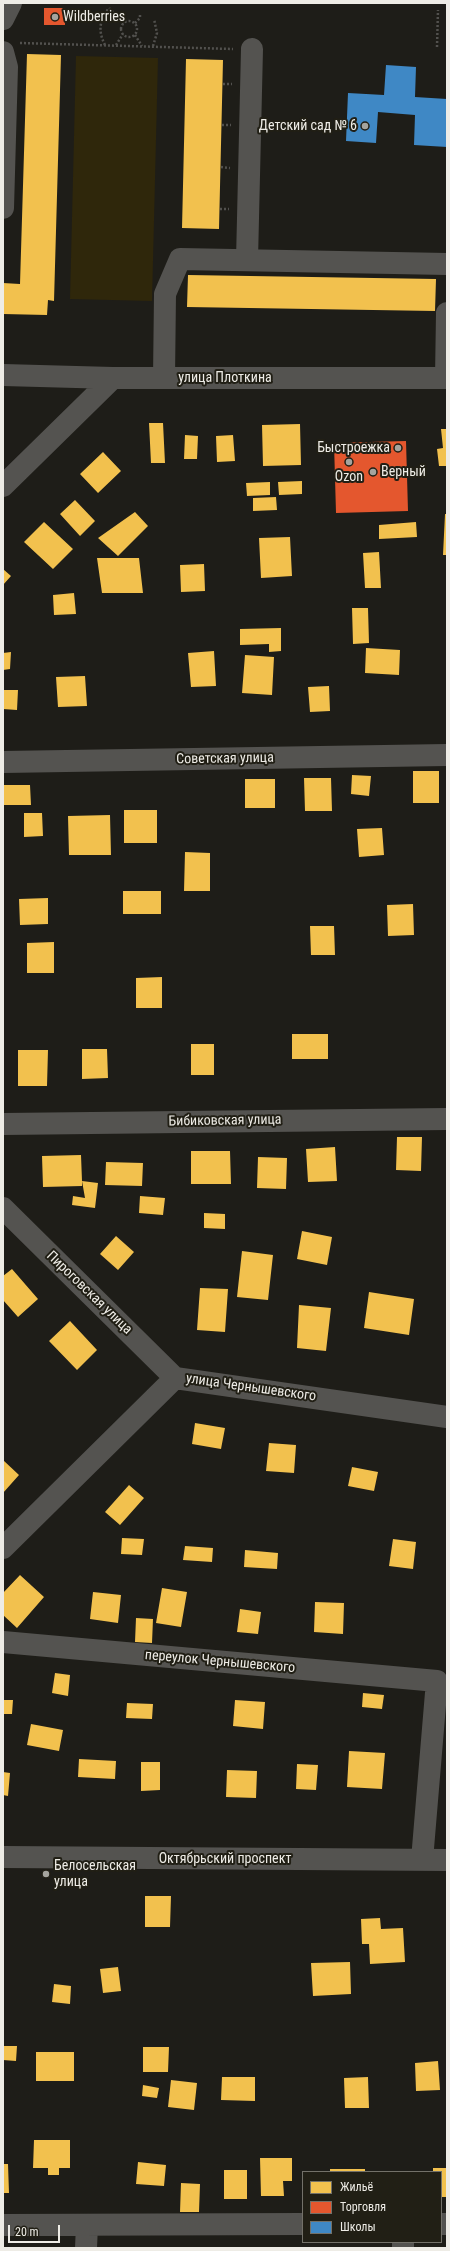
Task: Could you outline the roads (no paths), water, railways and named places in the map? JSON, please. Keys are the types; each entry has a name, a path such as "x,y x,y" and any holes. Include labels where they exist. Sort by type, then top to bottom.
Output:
{"street":[{"path":"3,19 11,3"},
{"path":"3,208 7,67 10,47"},
{"path":"247,260 252,49"},
{"path":"164,378 165,294 180,259 447,264"},
{"path":"447,313 447,378"},
{"name":"улица Плоткина","path":"3,375 113,378 447,378"},
{"path":"3,486 113,378"},
{"name":"Советская улица","path":"3,762 447,755"},
{"name":"Бибиковская улица","path":"3,1124 447,1119"},
{"name":"Пироговская улица","path":"3,1208 175,1378"},
{"name":"улица Чернышевского","path":"3,1548 175,1378 447,1416"},
{"name":"переулок Чернышевского","path":"3,1642 437,1681 422,1860"},
{"name":"Октябрьский проспект","path":"3,1857 447,1860"},
{"path":"3,2225 302,2224"},
{"path":"86,2248 87,2225"}],"place":[{"name":"Wildberries","path":"55,17"},
{"name":"Детский сад № 6","path":"365,126"},
{"name":"Быстроежка","path":"398,448"},
{"name":"Ozon","path":"349,462"},
{"name":"Верный","path":"373,472"},
{"name":"Белосельская улица","path":"46,1874"}]}
